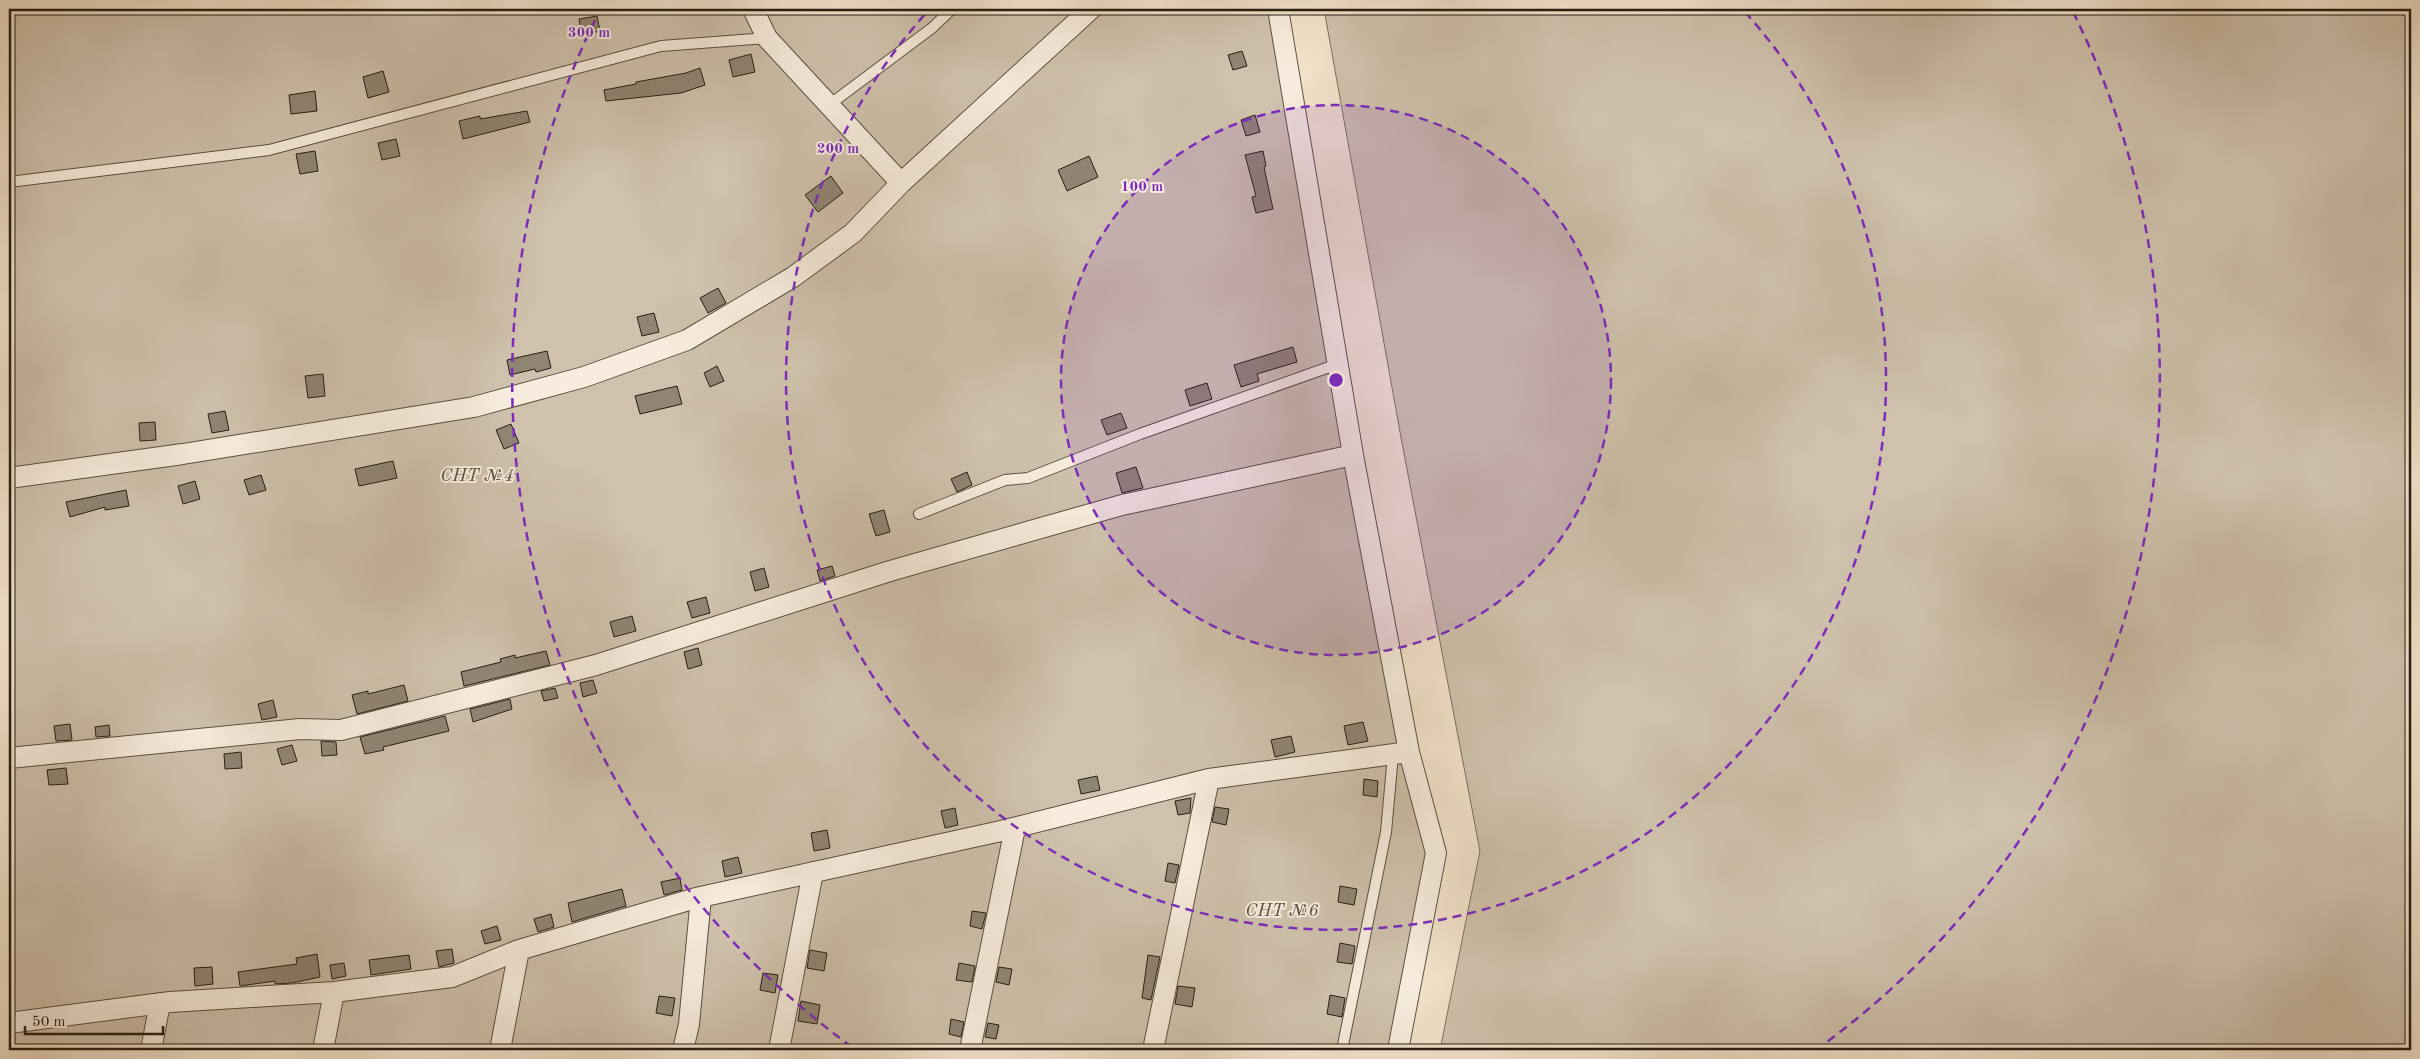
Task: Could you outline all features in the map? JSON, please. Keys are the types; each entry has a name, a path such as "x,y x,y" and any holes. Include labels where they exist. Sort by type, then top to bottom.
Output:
{"street":[{"path":"753,9 767,38 901,183"},
{"path":"9,478 183,454 474,406 584,377 687,340 792,277 853,233 901,183 1091,9"},
{"path":"1278,9 1401,754 1436,852 1398,1050"},
{"path":"9,758 300,729 341,730 596,665 890,571 1122,505 1353,455"},
{"path":"9,1023 160,1003 334,992 452,977 519,950 701,897 1015,828 1209,779 1401,754"},
{"path":"1153,1050 1209,779"},
{"path":"970,1050 1015,828"},
{"path":"780,1050 813,872"},
{"path":"683,1050 689,1024 701,897"},
{"path":"500,1050 519,950"},
{"path":"323,1050 334,992"},
{"path":"151,1050 160,1003"}],"lane":[{"path":"829,105 932,28 952,9"},
{"path":"9,182 269,150 661,46 767,38"},
{"path":"919,514 1005,480 1028,478 1140,434 1338,364"},
{"path":"1342,1050 1401,754"}],"green space":[{"name":"СНТ №4","path":"9,9 1278,9 1436,853 1398,1050 9,1050"},
{"path":"1324,9 2411,9 2411,1050 1440,1050 1480,851 1402,443"}],"building":[{"path":"597,16 600,31 582,35 579,19"},
{"path":"1242,51 1247,66 1233,70 1228,55"},
{"path":"751,54 755,72 733,77 729,60"},
{"path":"700,68 705,85 681,93 606,101 604,90 686,73"},
{"path":"383,71 389,92 368,98 363,77"},
{"path":"315,91 317,111 291,114 289,95"},
{"path":"527,111 530,122 463,139 459,121 480,116 480,119"},
{"path":"1255,115 1260,132 1246,136 1241,120"},
{"path":"396,139 400,156 382,160 378,143"},
{"path":"315,151 318,171 300,174 296,154"},
{"path":"1263,151 1266,166 1264,167 1273,209 1256,213 1252,197 1256,196 1245,155"},
{"path":"1089,156 1098,177 1067,191 1058,170"},
{"path":"831,176 843,193 818,212 805,195"},
{"path":"718,288 726,303 708,313 700,298"},
{"path":"654,313 659,332 642,336 637,317"},
{"path":"1293,347 1297,362 1257,374 1259,381 1241,387 1234,365"},
{"path":"547,351 551,368 536,372 535,369 510,375 507,360"},
{"path":"717,366 724,381 710,387 704,373"},
{"path":"323,374 325,396 308,398 305,376"},
{"path":"1207,383 1212,399 1190,406 1185,390"},
{"path":"677,386 682,404 640,414 635,396"},
{"path":"225,411 229,430 212,433 208,414"},
{"path":"1121,413 1127,428 1107,435 1101,420"},
{"path":"155,422 156,440 140,441 139,423"},
{"path":"511,424 519,443 504,449 496,430"},
{"path":"393,461 397,478 359,486 355,469"},
{"path":"1136,467 1143,488 1122,493 1116,473"},
{"path":"967,472 972,485 957,492 951,479"},
{"path":"261,475 266,490 249,495 244,480"},
{"path":"195,481 200,499 183,504 178,486"},
{"path":"126,490 129,506 105,510 105,507 70,517 66,502"},
{"path":"884,510 890,532 876,536 869,514"},
{"path":"832,566 835,576 820,581 817,570"},
{"path":"764,568 769,587 755,591 750,572"},
{"path":"706,597 710,613 692,618 687,602"},
{"path":"632,616 636,631 614,637 610,622"},
{"path":"698,648 702,665 688,669 684,652"},
{"path":"546,651 550,665 464,686 461,672 501,662 500,659 515,655 515,658"},
{"path":"593,680 597,693 583,697 580,683"},
{"path":"404,685 408,701 357,714 352,695 368,691 368,694"},
{"path":"555,688 558,698 544,701 541,691"},
{"path":"510,699 512,709 473,722 470,709"},
{"path":"273,700 277,717 262,720 258,704"},
{"path":"445,716 449,731 383,747 384,750 365,754 360,737"},
{"path":"1363,722 1368,741 1348,745 1344,726"},
{"path":"70,724 72,740 56,741 54,726"},
{"path":"109,725 110,736 96,737 95,727"},
{"path":"1291,736 1295,752 1275,757 1271,740"},
{"path":"321,741 336,742 337,755 322,756"},
{"path":"292,745 297,761 282,765 277,749"},
{"path":"241,752 242,768 225,769 224,754"},
{"path":"66,768 68,784 49,785 47,770"},
{"path":"1097,776 1100,790 1081,794 1078,780"},
{"path":"1364,779 1378,781 1377,797 1363,795"},
{"path":"1191,798 1190,813 1178,815 1175,801"},
{"path":"1215,807 1229,809 1226,825 1212,822"},
{"path":"955,808 958,825 945,828 941,811"},
{"path":"827,830 830,848 814,851 811,833"},
{"path":"738,857 742,873 725,877 722,861"},
{"path":"1168,863 1179,865 1175,883 1165,881"},
{"path":"680,878 682,890 664,895 661,882"},
{"path":"1340,886 1357,889 1354,905 1338,902"},
{"path":"622,889 626,906 572,922 568,903"},
{"path":"972,911 986,913 982,929 970,926"},
{"path":"551,914 554,927 538,932 534,919"},
{"path":"497,926 501,940 485,944 481,931"},
{"path":"1340,943 1355,946 1352,964 1337,962"},
{"path":"452,949 454,963 439,967 436,951"},
{"path":"810,950 827,953 824,971 807,968"},
{"path":"317,954 320,977 292,983 275,984 275,981 240,986 238,972 297,964 296,958"},
{"path":"409,955 411,969 371,975 369,960"},
{"path":"1148,955 1160,957 1151,1000 1142,998"},
{"path":"344,963 346,976 332,979 330,965"},
{"path":"959,963 975,966 972,982 956,980"},
{"path":"212,967 213,984 195,986 194,968"},
{"path":"999,967 1012,969 1009,985 996,982"},
{"path":"763,973 778,975 775,993 760,990"},
{"path":"1178,986 1195,988 1192,1007 1175,1004"},
{"path":"1330,995 1345,998 1342,1017 1327,1014"},
{"path":"659,996 675,998 672,1016 656,1013"},
{"path":"801,1001 820,1005 817,1024 798,1021"},
{"path":"951,1019 964,1022 961,1037 949,1034"},
{"path":"988,1023 999,1025 996,1039 985,1037"}],"park label":[{"name":"СНТ №6","path":"1282,910"}]}
